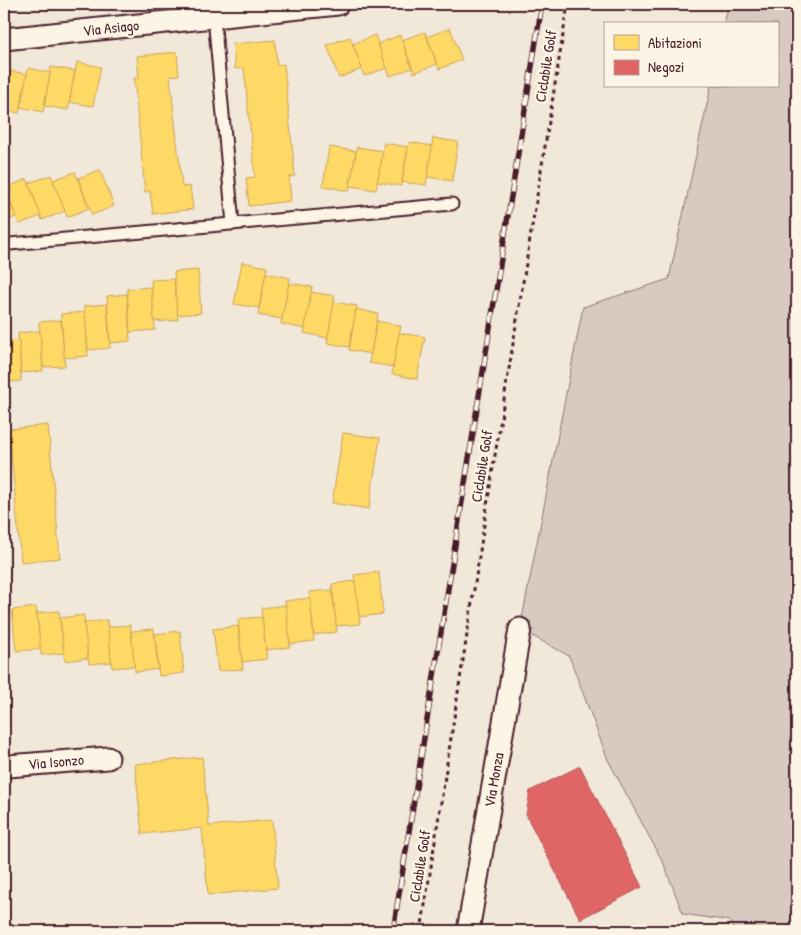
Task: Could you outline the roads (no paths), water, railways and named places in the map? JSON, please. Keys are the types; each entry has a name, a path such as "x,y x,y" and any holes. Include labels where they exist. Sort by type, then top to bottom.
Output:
{"street":[{"name":"Via Asiago","path":"4,39 214,17 279,7 338,4"},
{"name":"Via Monza","path":"468,931 520,629"},
{"name":"Via Isonzo","path":"4,765 108,758"}],"lane":[{"path":"214,17 233,224"},
{"path":"10,244 452,204"}],"railway":[{"path":"393,931 542,4"}]}
